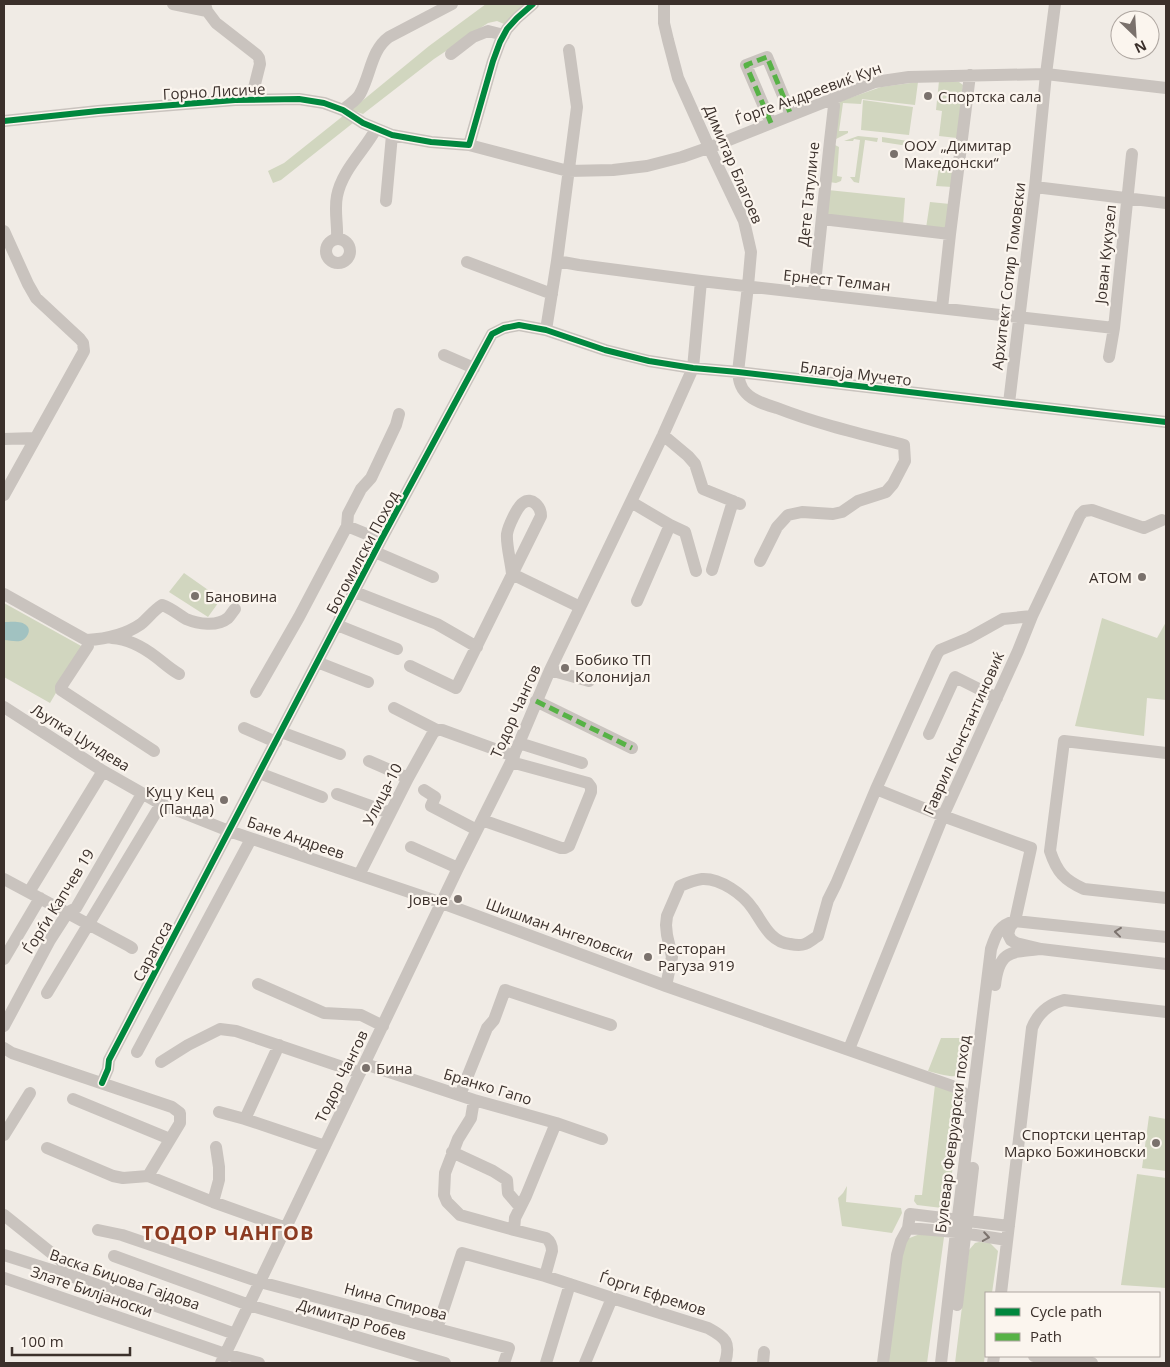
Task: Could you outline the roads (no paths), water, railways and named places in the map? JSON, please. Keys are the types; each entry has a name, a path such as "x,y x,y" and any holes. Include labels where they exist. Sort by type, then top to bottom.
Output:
{"street":[{"path":"173,4 206,7 216,23 257,54 260,64 252,100"},
{"path":"343,110 359,96 382,42 452,4"},
{"path":"469,145 493,61 504,34 517,18 534,4"},
{"name":"Димитар Благоев","path":"664,4 664,23 678,78 744,221 750,252 738,372"},
{"name":"Архитект Сотир Томовски","path":"1009,403 1055,4"},
{"path":"451,54 473,37 488,31 504,34"},
{"path":"546,330 577,107 569,50"},
{"path":"770,123 746,65 767,57 791,115"},
{"name":"Ѓорге Андреевиќ Кун","path":"469,145 568,171 613,170 664,163 709,148 875,82 891,79 1046,74 1166,88"},
{"path":"942,308 970,75"},
{"name":"Дете Татуличе","path":"814,293 834,106 833,98"},
{"name":"Горно Лисиче","path":"4,121 98,111 252,100 300,99 324,103 343,110 363,123 392,135 431,142 469,145"},
{"path":"337,239 336,204 342,179 376,129"},
{"path":"386,201 392,135"},
{"name":"Јован Кукузел","path":"1109,357 1114,328 1132,154"},
{"path":"1035,187 1166,203"},
{"path":"822,219 950,234"},
{"path":"4,231 8,252 36,298 80,339 83,343 84,352 4,495"},
{"name":"Ернест Телман","path":"557,261 701,281 1114,328"},
{"path":"467,262 552,294"},
{"name":"Тодор Чангов","path":"223,1359 512,759 550,670 663,435 693,368 701,281"},
{"name":"Богомилски Поход","path":"229,831 381,540 492,334 504,328 519,325 546,330"},
{"name":"Благоја Мучето","path":"546,330 605,350 649,361 693,368 1166,422"},
{"path":"444,355 474,368"},
{"path":"738,372 739,383 743,390 760,402 816,422 904,446 905,461 893,484 886,492 858,501 842,512 833,514 802,512 788,516 777,527 760,561"},
{"path":"256,692 299,617 347,526 348,514 361,489 371,478 396,426 399,414"},
{"path":"663,435 688,456 694,464 704,492 736,502 712,570"},
{"path":"4,439 35,438"},
{"path":"410,666 456,688 541,516 539,507 531,501 522,503 507,533 512,574"},
{"path":"631,502 685,532 696,572"},
{"name":"Гаврил Константиновиќ","path":"849,1049 943,816 1032,616 1080,515 1084,511 1092,510 1144,528 1165,518"},
{"path":"637,600 670,525"},
{"path":"347,526 381,540"},
{"path":"375,552 433,576"},
{"path":"512,574 580,607"},
{"name":"Богомилски Поход","path":"354,592 437,624 477,647"},
{"path":"4,594 87,640 102,640 126,632 140,624 162,605 188,620 208,624 227,618 235,608"},
{"path":"972,1100 952,1086 666,986 672,957 666,925 680,886 704,879 732,888 745,899 771,935 784,944 806,944 818,936 828,900 876,789 940,650 969,638 1003,619 1032,616"},
{"name":"Богомилски Поход","path":"337,625 397,649"},
{"path":"107,638 133,643 179,674"},
{"name":"Љупка Џундева","path":"87,640 88,646 61,687 61,690 154,751"},
{"path":"318,662 368,682"},
{"path":"550,670 589,681"},
{"path":"929,734 955,677 997,698"},
{"path":"536,701 632,748"},
{"name":"Љупка Џундева","path":"4,707 142,794"},
{"path":"394,708 436,730 442,730 512,759 588,783 591,787 591,792 569,846 565,848 480,825 431,806 435,796 424,790"},
{"path":"244,728 340,754"},
{"name":"Улица-10","path":"359,875 408,778 436,730"},
{"path":"1166,752 1064,741 1050,851 1056,866 1067,880 1084,889 1166,898"},
{"path":"519,743 582,763"},
{"path":"369,761 408,778"},
{"path":"4,959 34,895 103,771"},
{"path":"259,773 322,797"},
{"path":"876,789 1031,848 1015,921 1010,927 1008,934 1016,944 1041,949 1166,964"},
{"name":"Бане Андреев","path":"142,794 161,804 251,839 442,903"},
{"name":"Ѓорѓи Капчев 19","path":"4,1026 50,940 68,912 76,908 142,794"},
{"path":"337,794 390,813"},
{"path":"47,993 161,804"},
{"name":"Сарагоса","path":"102,1083 108,1070 109,1060 229,831"},
{"path":"137,1052 251,839"},
{"path":"411,847 458,868"},
{"path":"4,879 132,948"},
{"name":"Шишман Ангеловски","path":"442,903 666,986"},
{"path":"1015,921 1166,937"},
{"name":"Булевар Февруарски поход","path":"950,1363 972,1100 991,949 994,938 1000,930 1006,924 1015,921"},
{"name":"Булевар Февруарски поход","path":"941,1363 996,972 999,965 1010,953 1041,949"},
{"path":"258,984 324,1013 361,1015 383,1026"},
{"path":"460,1095 487,1028 494,1020 505,990 611,1024"},
{"path":"1001,1292 1032,1028 1038,1016 1052,1004 1064,1000 1166,1012"},
{"name":"Бранко Гапо","path":"161,1062 188,1045 220,1029 236,1030 279,1045 556,1123 602,1139"},
{"path":"246,1119 279,1045"},
{"path":"4,1048 12,1053 172,1107 180,1113 180,1123 148,1176"},
{"path":"952,1086 976,1076"},
{"path":"4,1135 30,1094"},
{"path":"73,1099 170,1139"},
{"path":"474,1100 471,1118 458,1139 445,1173 444,1195 447,1202 460,1215 546,1238 550,1241 552,1250 545,1276"},
{"name":"Тодор Чангов","path":"218,1112 246,1119 326,1146"},
{"path":"514,1230 515,1218 556,1123"},
{"path":"213,1202 219,1180 216,1147"},
{"path":"48,1148 113,1176 123,1178 148,1176 286,1228"},
{"path":"452,1152 493,1171 507,1180 508,1193 520,1207"},
{"path":"883,1363 897,1255 901,1241 908,1228 910,1214 1007,1240"},
{"name":"Злате Билјаноски","path":"4,1215 86,1281"},
{"path":"908,1228 1009,1226"},
{"name":"Нина Спирова","path":"98,1230 122,1235 260,1282 509,1348 504,1363"},
{"name":"Ѓорги Ефремов","path":"437,1329 462,1253 545,1276 708,1328 724,1338 728,1348 725,1363"},
{"name":"Васка Биџова Гајдова","path":"4,1255 86,1281 235,1334"},
{"name":"Димитар Робев","path":"114,1256 249,1306 445,1363"},
{"name":"Злате Билјаноски","path":"4,1278 223,1359 259,1363"},
{"path":"546,1363 570,1284"},
{"path":"585,1363 612,1298"},
{"path":"1042,1357 1092,1363"}],"water":[{"path":"4,622 25,624 29,630 28,635 20,641 4,640"}],"place":[{"name":"Спортска сала","path":"928,96"},
{"name":"ООУ „Димитар Македонски“","path":"894,154"},
{"name":"АТОМ","path":"1142,577"},
{"name":"Бановина","path":"195,596"},
{"name":"Бобико ТП Колонијал","path":"565,668"},
{"name":"Куц у Кец (Панда)","path":"224,800"},
{"name":"Јовче","path":"458,899"},
{"name":"Ресторан Рагуза 919","path":"648,957"},
{"name":"Бина","path":"366,1068"},
{"name":"Спортски центар Марко Божиновски","path":"1156,1143"}],"district":[{"name":"ТОДОР ЧАНГОВ","path":"228,1232"}]}
